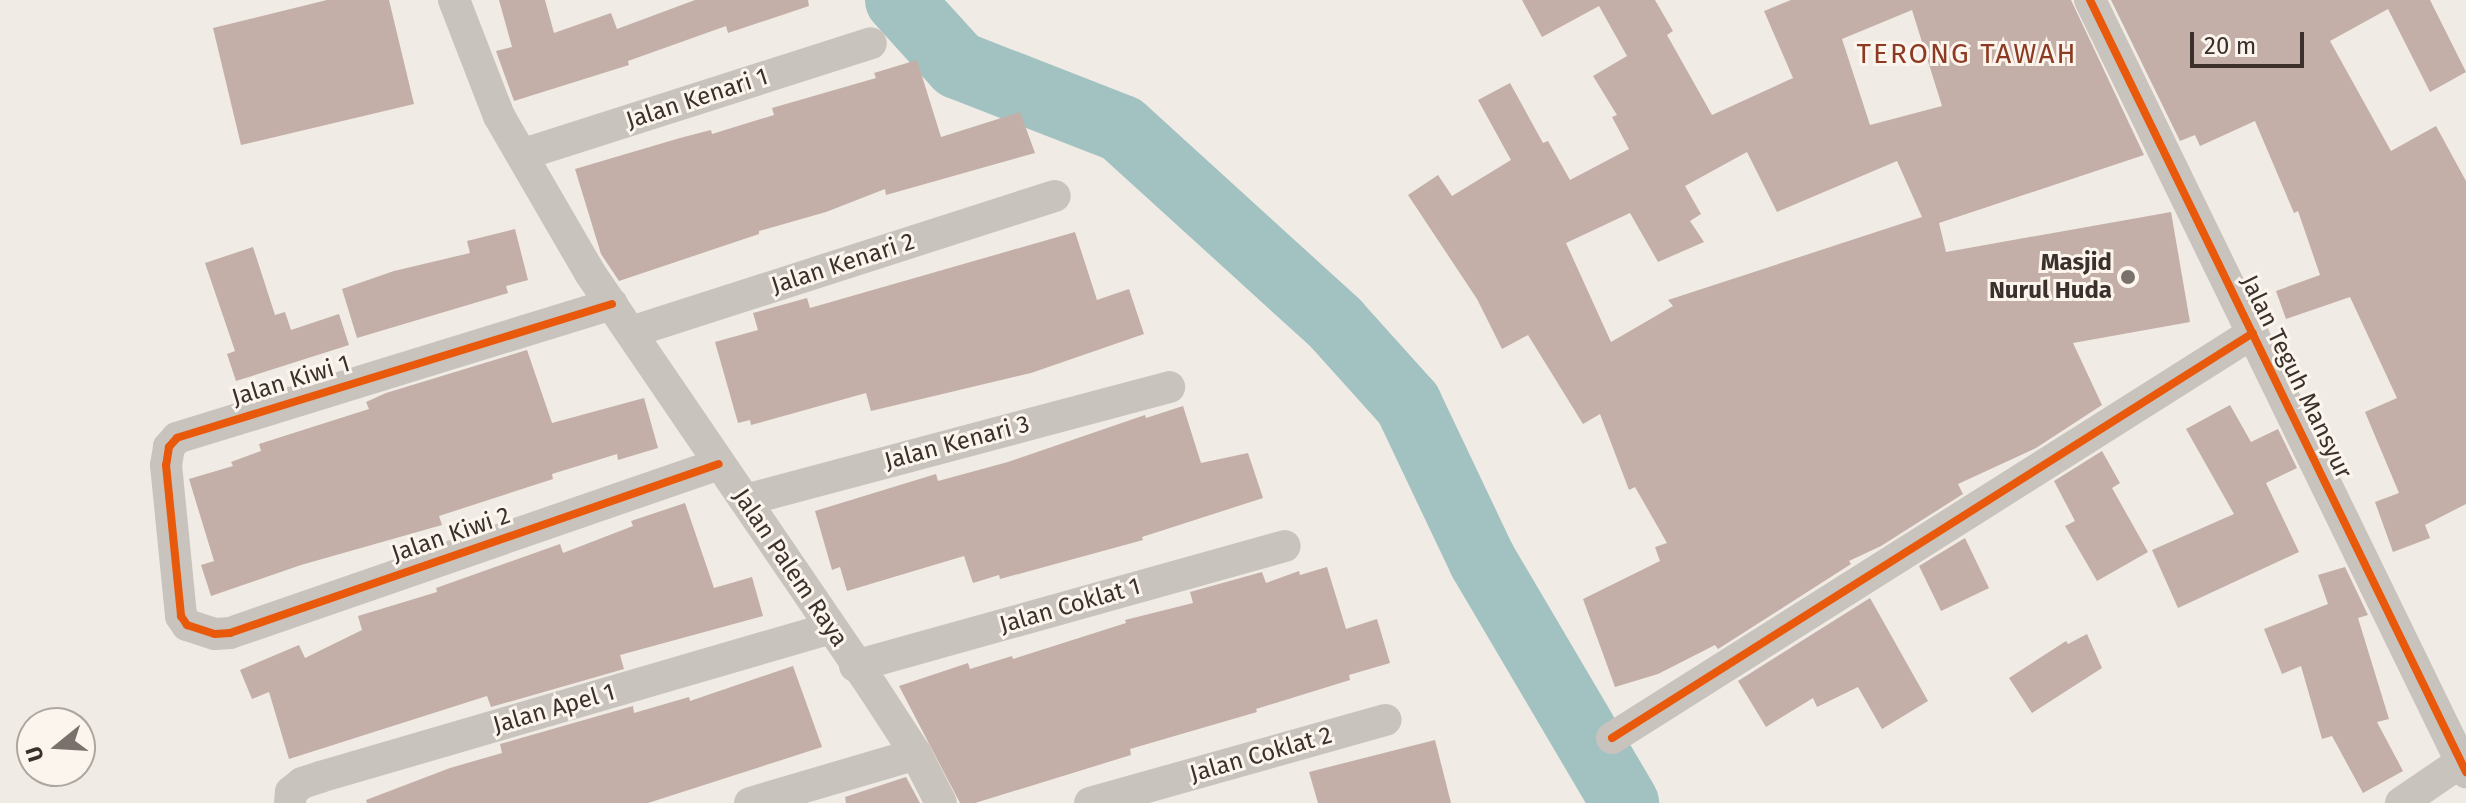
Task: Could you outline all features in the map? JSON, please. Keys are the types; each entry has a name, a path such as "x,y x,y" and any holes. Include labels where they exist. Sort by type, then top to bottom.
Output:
{"street":[{"name":"Jalan Palem Raya","path":"454,0 489,95 590,273 916,754 941,803"},
{"name":"Jalan Teguh Mansyur","path":"2090,0 2464,767"},
{"name":"Jalan Kenari 1","path":"524,154 871,43"},
{"name":"Jalan Kenari 2","path":"631,332 1055,196"},
{"name":"Jalan Kiwi 1","path":"195,630 181,616 166,465 169,447 177,438 612,304"},
{"path":"1612,738 2253,333"},
{"name":"Jalan Kenari 3","path":"745,500 1169,387"},
{"name":"Jalan Kiwi 2","path":"195,630 230,633 719,464"},
{"name":"Jalan Coklat 1","path":"855,666 1285,546"},
{"name":"Jalan Apel 1","path":"290,803 291,792 311,780 831,628"},
{"name":"Jalan Coklat 2","path":"1090,803 1386,720"},
{"path":"750,803 916,754"},
{"path":"2401,803 2464,767"}],"building":[{"path":"327,0 389,0 414,104 241,145 213,28"},
{"path":"499,0 545,0 554,33 611,13 617,29 695,0 808,0 809,6 728,33 726,26 628,61 629,65 514,101 496,51 512,47"},
{"path":"1522,0 1655,0 1673,31 1667,35 1712,115 1793,78 1764,11 1791,0 2071,0 2144,155 1939,223 1946,252 2171,212 2190,322 2073,343 2102,405 2036,448 1958,484 1963,494 1881,546 1849,561 1851,564 1718,649 1715,645 1658,674 1615,687 1583,599 1660,561 1655,547 1667,543 1635,487 1629,490 1600,414 1583,424 1528,335 1502,349 1477,299 1408,195 1438,175 1452,196 1511,160 1478,100 1510,83 1543,143 1548,141 1570,180 1629,149 1612,117 1617,115 1593,76 1627,56 1599,6 1542,37","holes":["1912,10 1942,106 1870,125 1842,39","1747,152 1777,212 1897,161 1922,217 1668,300 1673,306 1611,342 1566,243 1630,213 1658,262 1704,242 1690,221 1701,214 1685,186"]},
{"path":"2111,0 2430,0 2466,72 2430,92 2388,9 2330,41 2391,151 2436,126 2466,181 2466,504 2425,525 2430,538 2393,552 2375,502 2399,493 2365,412 2397,398 2350,297 2286,319 2276,291 2320,275 2298,211 2294,213 2255,121 2200,146 2195,135 2180,141"},
{"path":"917,60 941,137 1020,112 1035,153 886,195 885,189 826,212 759,231 759,234 619,281 601,254 575,169 680,138 711,130 712,134 774,115 772,108 876,78 874,73"},
{"path":"515,229 528,280 506,286 508,293 357,338 342,289 394,271 470,253 467,241"},
{"path":"1075,232 1097,300 1129,289 1144,334 1031,373 871,411 866,393 751,425 750,420 738,423 715,342 758,330 753,313 807,298 810,308"},
{"path":"253,247 275,315 285,312 291,330 339,314 349,345 236,381 227,354 235,351 205,263"},
{"path":"527,350 552,423 644,398 658,448 618,460 617,454 552,474 553,479 439,516 442,525 301,565 211,596 201,565 214,561 189,479 233,466 231,462 261,451 259,444 369,409 366,402 386,393"},
{"path":"2230,405 2251,442 2278,429 2297,468 2266,483 2299,552 2178,608 2152,550 2234,514 2186,429"},
{"path":"1183,406 1201,463 1248,453 1263,498 1142,537 1143,540 1000,579 999,575 973,583 964,556 847,591 840,567 832,570 815,511 936,474 938,481 1008,462 1145,415 1146,418"},
{"path":"2102,451 2120,483 2112,488 2148,552 2097,581 2065,526 2075,521 2054,481"},
{"path":"685,503 714,588 752,577 763,616 620,655 624,669 491,707 487,696 289,759 269,692 252,699 240,670 299,645 305,658 362,630 358,616 437,592 436,588 560,544 563,553 633,526 631,521"},
{"path":"1965,538 1989,588 1941,611 1919,566"},
{"path":"1327,567 1346,629 1377,619 1390,663 1349,675 1350,680 1256,709 1257,712 1130,749 1131,755 975,803 960,803 899,686 968,663 970,669 1012,656 1013,659 1126,623 1125,620 1193,603 1190,592 1262,572 1266,583 1299,571 1300,575"},
{"path":"2345,567 2368,615 2358,618 2389,719 2377,722 2403,771 2363,793 2332,736 2322,739 2301,666 2282,674 2264,629 2328,604 2318,575"},
{"path":"1870,598 1928,701 1882,729 1858,687 1817,707 1813,698 1766,727 1738,681"},
{"path":"2087,634 2102,668 2032,713 2009,678 2066,641 2068,644"},
{"path":"793,666 822,747 648,803 367,803 366,800 450,768 502,753 500,744 633,706 634,713 689,697 690,701"},
{"path":"1435,740 1451,803 1318,803 1309,772"},
{"path":"906,777 920,803 846,803 845,797"}],"waterway":[{"path":"899,0 958,65 1122,129 1336,324 1408,404 1482,560 1625,803"}],"cycle path":[{"path":"2090,0 2466,772"},
{"path":"612,304 177,438 169,447 166,465 181,616 187,625 215,634 230,633 719,464"},
{"path":"1612,738 2253,333"}],"place":[{"name":"Masjid Nurul Huda","path":"2128,277"}],"district":[{"name":"TERONG TAWAH","path":"1967,54"}]}
